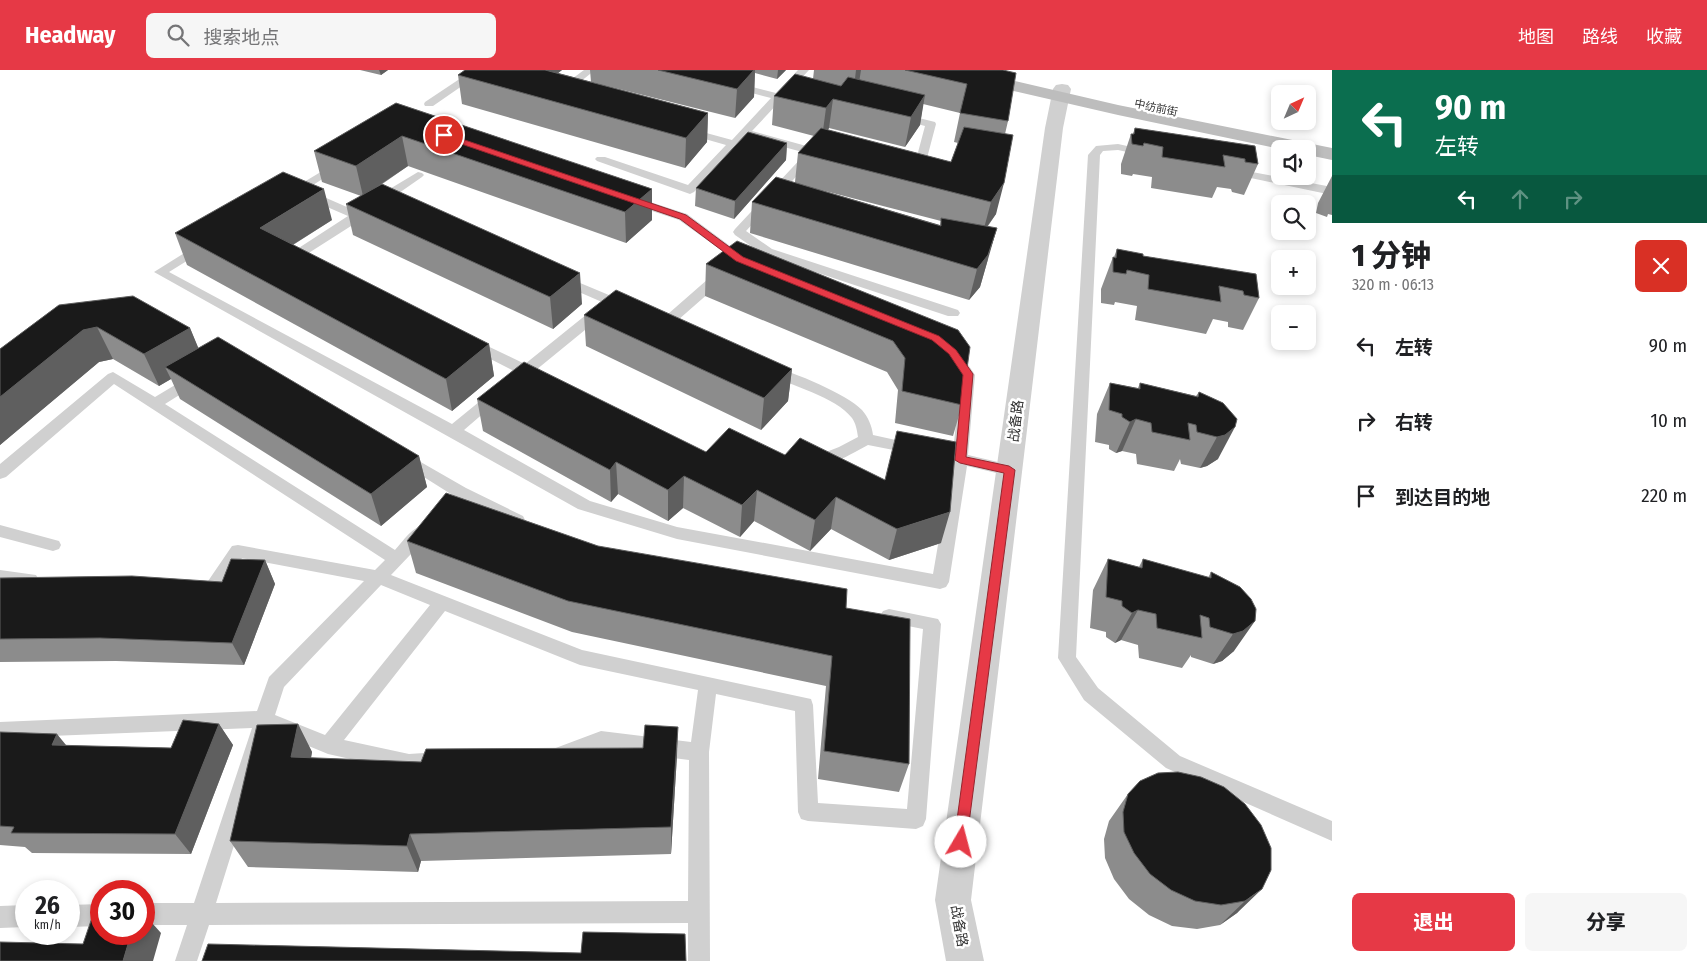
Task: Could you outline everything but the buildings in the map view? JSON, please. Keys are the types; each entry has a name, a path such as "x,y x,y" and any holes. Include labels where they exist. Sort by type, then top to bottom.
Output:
{"street":[{"path":"946,70 1061,92 1332,154"},
{"name":"中纺前街","path":"980,70 1061,92 1332,144"},
{"name":"战备路","path":"965,961 953,900 1061,92"}],"lane":[{"path":"429,104 480,70"},
{"path":"565,99 556,96 590,70"},
{"path":"601,159 690,190 779,97 793,88 804,70"},
{"path":"721,82 779,97"},
{"path":"883,112 931,124 917,178 908,176"},
{"path":"678,129 734,144"},
{"path":"744,132 833,156"},
{"path":"1157,155 1118,147 1100,148 1094,154 1067,658 1091,694 1173,762 1332,830"},
{"path":"814,151 773,202 739,232 768,252 954,313"},
{"path":"281,199 348,158"},
{"path":"1215,167 1332,191"},
{"path":"313,265 295,256 418,175"},
{"path":"297,189 358,216"},
{"path":"619,195 683,217 740,259 757,266"},
{"path":"382,199 400,207"},
{"path":"216,238 160,272 453,431 584,505 677,533 940,582 960,460 968,374 952,352 941,343"},
{"path":"683,332 661,322 740,259"},
{"path":"549,273 638,313"},
{"path":"453,431 611,301"},
{"path":"464,340 551,384"},
{"path":"754,364 844,403 858,414 865,427 866,439"},
{"path":"154,404 209,370"},
{"path":"0,473 113,377 396,559"},
{"path":"803,464 820,462 844,452 866,439 1009,470"},
{"path":"393,451 447,505 528,526"},
{"path":"186,961 276,682 447,505"},
{"path":"0,531 53,545"},
{"path":"188,593 208,595 238,551 378,576 580,657 708,686 804,704 808,812 916,819 932,624 874,613"},
{"path":"0,577 50,582"},
{"path":"328,744 442,602"},
{"path":"698,961 699,752 708,686"},
{"path":"0,730 264,719 328,744 409,763 438,762"},
{"path":"543,758 552,758 601,740 699,752"},
{"path":"155,914 699,912"},
{"path":"0,917 15,916"}],"route":[{"path":"444,135 683,217 740,259 935,338 952,352 968,374 960,460 1009,470 961,842"}]}
